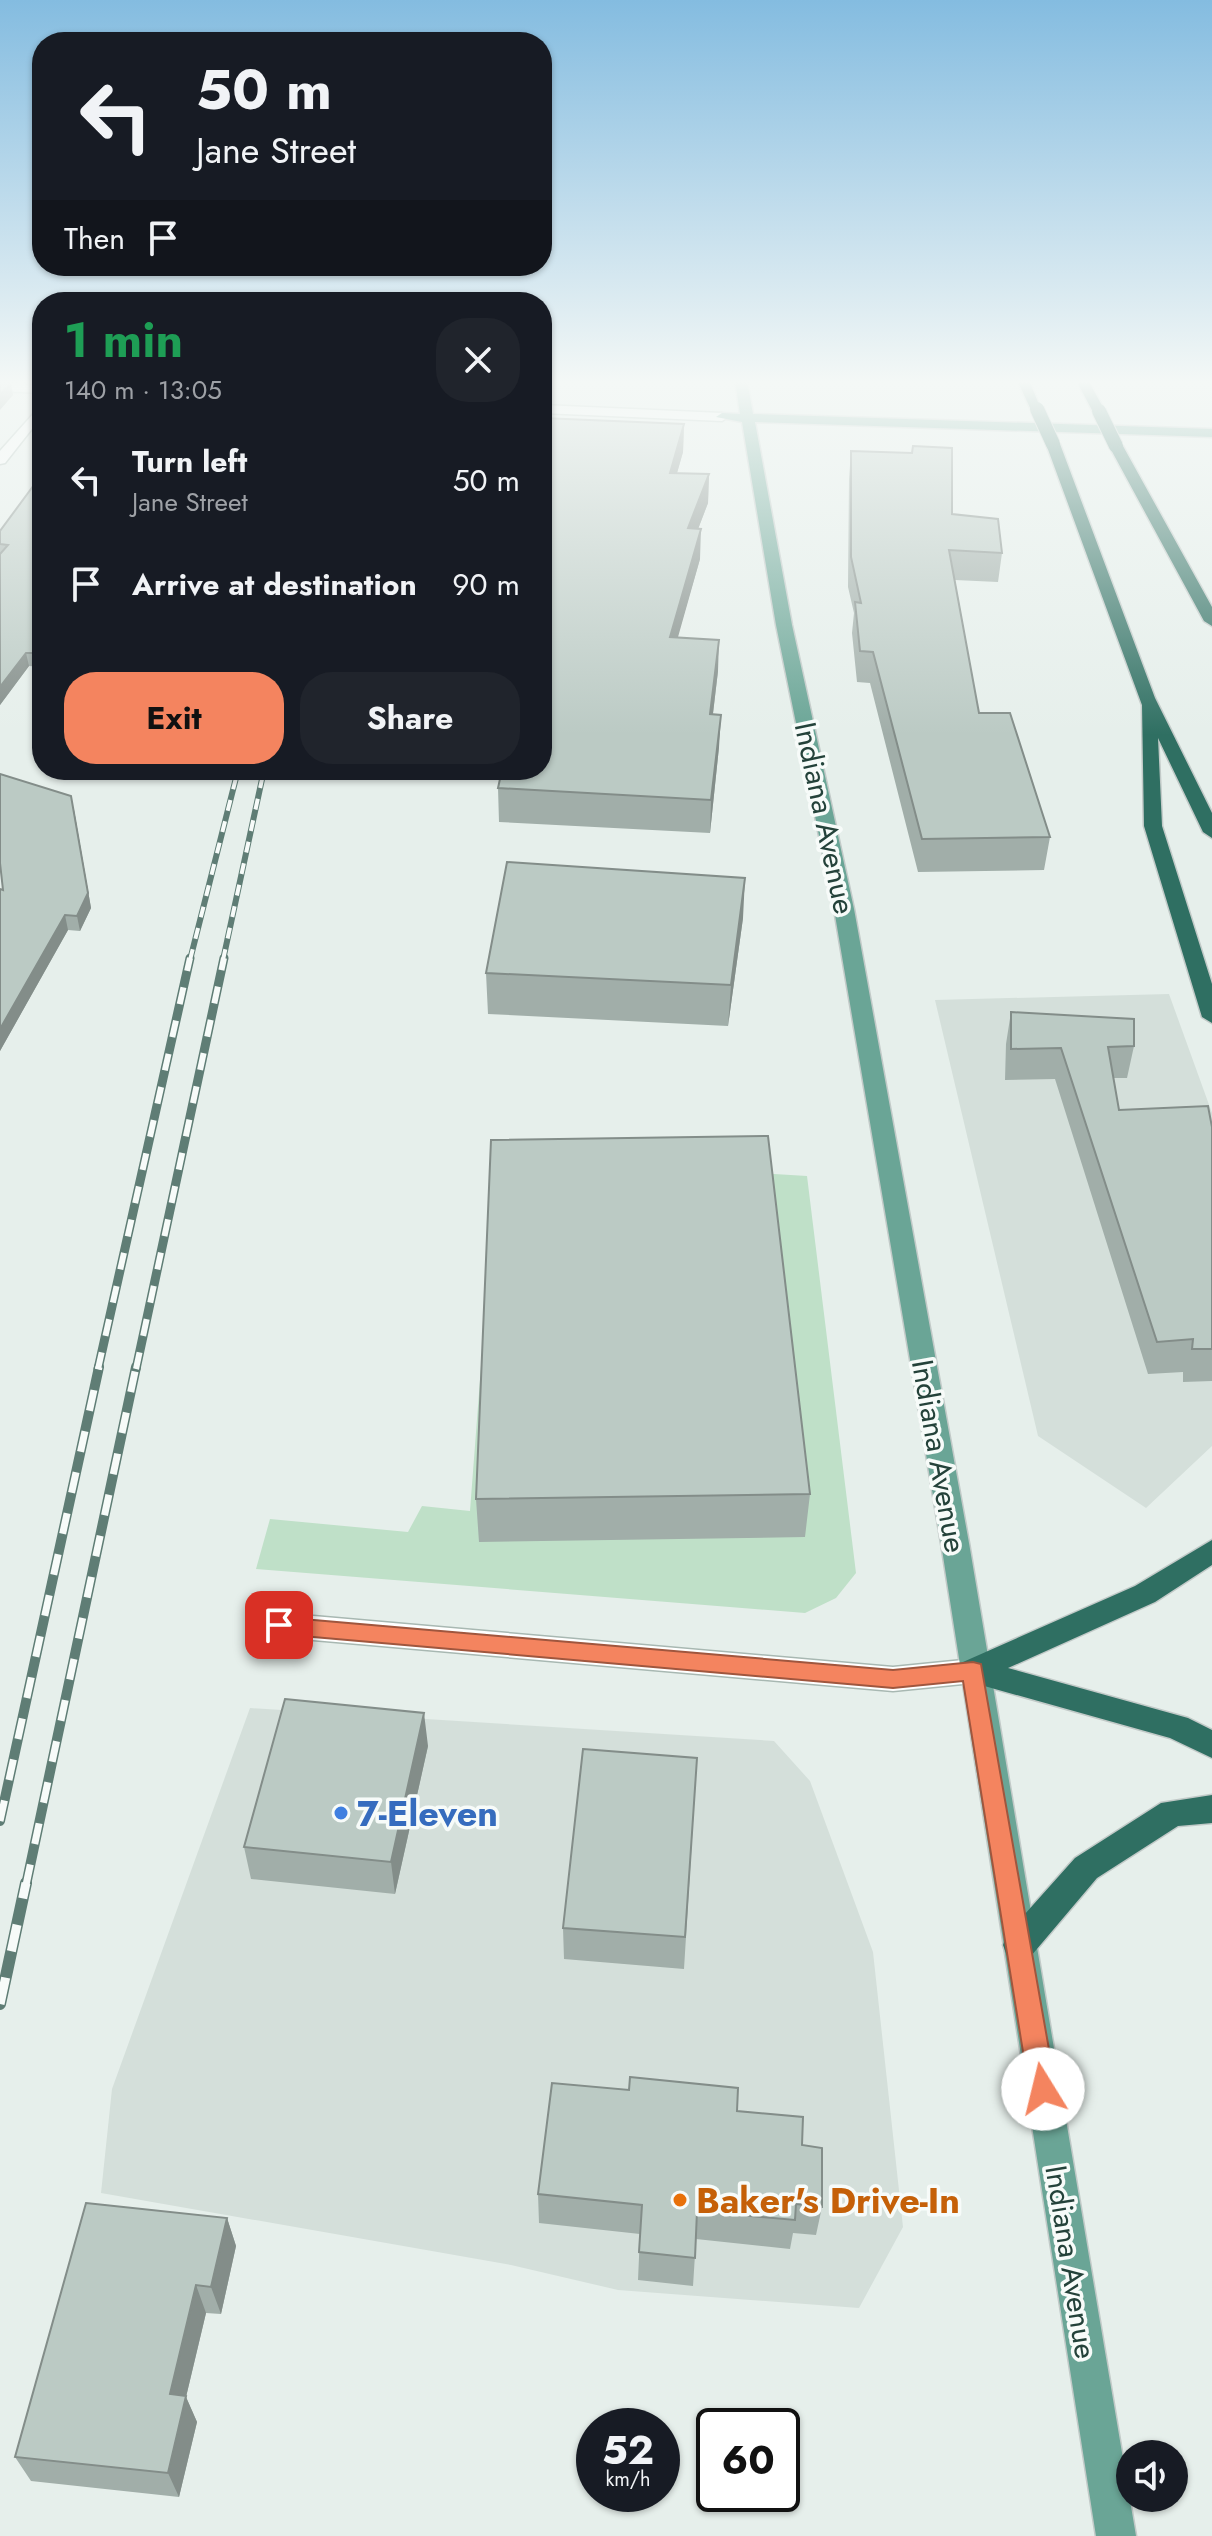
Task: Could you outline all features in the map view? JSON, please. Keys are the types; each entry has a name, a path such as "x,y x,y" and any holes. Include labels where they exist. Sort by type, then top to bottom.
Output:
{"highway":[{"path":"1073,498 1147,698 1212,832"},
{"path":"1145,498 1212,621"},
{"path":"1147,698 1153,826 1212,1017"},
{"path":"973,1671 1145,1594 1212,1551"},
{"path":"973,1671 1177,1727 1212,1745"},
{"path":"1019,1945 1086,1868 1172,1813 1212,1809"}],"main road":[{"name":"Indiana Avenue","path":"753,498 844,909 955,1543 973,1671 1116,2536"}],"street":[{"path":"279,1625 893,1679 973,1671"}],"shaded area":[{"path":"1169,994 1212,1113 1212,1446 1146,1508 1038,1436 935,1000"},
{"path":"250,1708 774,1741 810,1781 873,1952 903,2227 859,2308 618,2290 511,2265 101,2193 112,2089"}],"green space":[{"path":"497,1157 807,1176 856,1573 836,1598 805,1613 256,1569 270,1519 408,1532 422,1506 470,1511"}],"building":[{"path":"24,498 32,498 32,653 26,653 0,687 0,554 8,545 0,544 0,531"},
{"path":"552,498 700,498 688,528 701,529 670,637 719,640 710,714 721,715 711,800 498,788 500,780 552,780"},
{"path":"851,498 952,498 952,514 998,519 1002,553 949,550 979,713 1010,713 1050,837 922,839 873,652 860,651 855,602 861,603 851,557"},
{"path":"0,774 71,796 88,893 77,916 65,915 0,1029 0,889 3,890"},
{"path":"507,862 745,878 731,985 486,973"},
{"path":"1011,1012 1134,1019 1134,1046 1108,1047 1119,1110 1208,1106 1212,1127 1212,1349 1192,1349 1193,1339 1157,1342 1061,1048 1011,1049"},
{"path":"768,1136 810,1494 476,1499 491,1140"},
{"name":"7-Eleven","path":"285,1699 424,1713 391,1862 244,1847"},
{"name":"7-Eleven","path":"583,1749 697,1758 685,1937 563,1928"},
{"name":"Baker's Drive-In","path":"630,2077 738,2088 737,2111 803,2117 802,2145 822,2148 822,2207 796,2204 795,2220 697,2211 695,2258 639,2252 642,2205 538,2194 552,2083 629,2090"},
{"path":"86,2203 227,2218 211,2287 196,2285 170,2394 186,2396 168,2473 15,2457"}],"railway":[{"path":"190,960 235,780"},
{"path":"223,960 262,780"},
{"path":"98,1369 190,958"},
{"path":"136,1369 224,958"},
{"path":"0,1821 99,1367"},
{"path":"26,1885 136,1367"},
{"path":"0,2004 26,1883"}],"place":[{"name":"7-Eleven","path":"341,1813"},
{"name":"Baker's Drive-In","path":"680,2200"}],"route":[{"path":"279,1625 893,1679 973,1671 1043,2089"}]}
